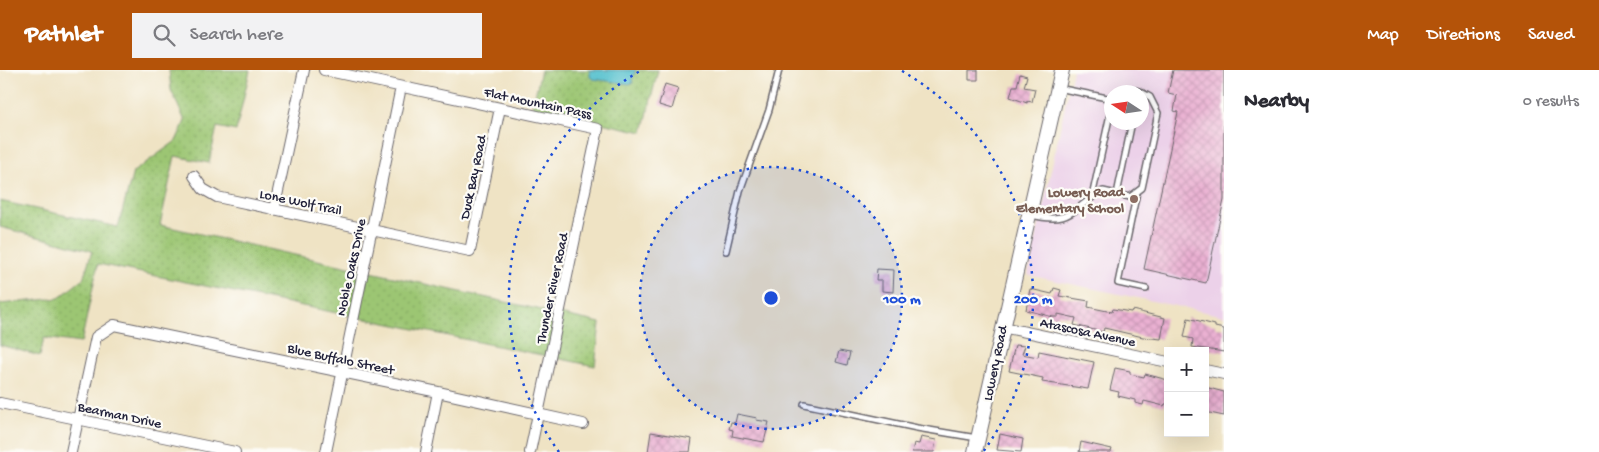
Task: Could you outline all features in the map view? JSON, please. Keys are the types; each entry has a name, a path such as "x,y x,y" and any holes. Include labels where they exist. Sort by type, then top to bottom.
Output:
{"street":[{"path":"274,210 304,70"},
{"name":"Flat Mountain Pass","path":"324,70 598,129"},
{"name":"Lowery Road","path":"975,452 1062,70"},
{"name":"Noble Oaks Drive","path":"326,452 402,87"},
{"name":"Duck Bay Road","path":"470,251 500,108"},
{"name":"Thunder River Road","path":"530,452 598,129"},
{"name":"Lone Wolf Trail","path":"194,176 203,189 217,197 470,251"},
{"name":"Blue Buffalo Street","path":"78,420 96,337 114,325 583,424"},
{"name":"Atascosa Avenue","path":"1002,327 1164,361"},
{"path":"1209,371 1224,374"},
{"path":"426,452 438,392"},
{"name":"Bearman Drive","path":"0,403 235,452"},
{"path":"71,452 78,420"}],"lane":[{"path":"726,251 740,191 770,110 779,70"},
{"path":"1057,88 1104,97"},
{"path":"1028,214 1049,219 1062,218 1074,212 1092,197 1103,191 1130,197 1142,188 1158,113 1149,97"},
{"path":"1092,197 1107,130"},
{"path":"1117,194 1130,130"},
{"path":"1137,191 1118,283 1146,289"},
{"path":"804,404 924,429 978,438"}],"shaded area":[{"name":"Lowery Road Elementary School","path":"1073,70 1224,70 1224,316 1028,275"}],"green space":[{"path":"169,70 250,70 236,131 217,127 209,163 175,156 160,225 600,323 595,366 98,264 81,343 44,338 40,356 0,345 0,304 59,298 83,279 92,251 0,227 0,201 118,227 133,172 176,141 185,121 171,90"},
{"path":"541,70 658,70 643,132 532,108"}],"water":[{"path":"590,70 636,70 632,80 633,83 629,84 593,79 590,77"}],"building":[{"path":"969,70 978,70 978,80 969,80"},
{"path":"1173,70 1224,70 1224,200 1206,283 1144,269 1178,112 1174,111 1177,95 1168,93"},
{"path":"1020,74 1027,76 1024,87 1035,89 1032,102 1027,101 1027,103 1010,97 1013,86 1017,86"},
{"path":"665,84 678,88 672,109 659,105"},
{"path":"877,269 894,270 893,292 882,291 882,280 876,280"},
{"path":"1054,288 1061,290 1059,296 1089,301 1088,307 1112,312 1113,309 1131,312 1132,310 1165,318 1161,339 1104,328 1103,332 1074,325 1076,318 1058,314 1058,317 1053,317 1026,310 1030,289 1052,294"},
{"path":"1188,318 1215,325 1215,327 1224,329 1224,352 1209,350 1209,347 1192,347 1193,339 1184,337"},
{"path":"1015,345 1025,346 1022,354 1038,357 1039,351 1094,362 1088,389 1042,382 1043,378 1009,371"},
{"path":"839,351 850,353 847,365 836,362"},
{"path":"1115,368 1130,371 1130,374 1144,377 1145,374 1164,379 1164,406 1144,401 1143,405 1135,403 1135,400 1118,396 1119,392 1110,390"},
{"path":"1209,388 1224,392 1224,416 1209,413"},
{"path":"737,414 769,422 764,442 732,436 733,430 729,429 731,422 735,423"},
{"path":"651,432 692,439 690,452 648,452"},
{"path":"1000,434 1023,439 1021,452 997,450"},
{"path":"921,437 936,440 934,452 912,452 914,443 919,444"},
{"path":"1081,442 1112,449 1111,452 1079,452"}],"place":[{"name":"Lowery Road Elementary School","path":"1134,199"}]}
